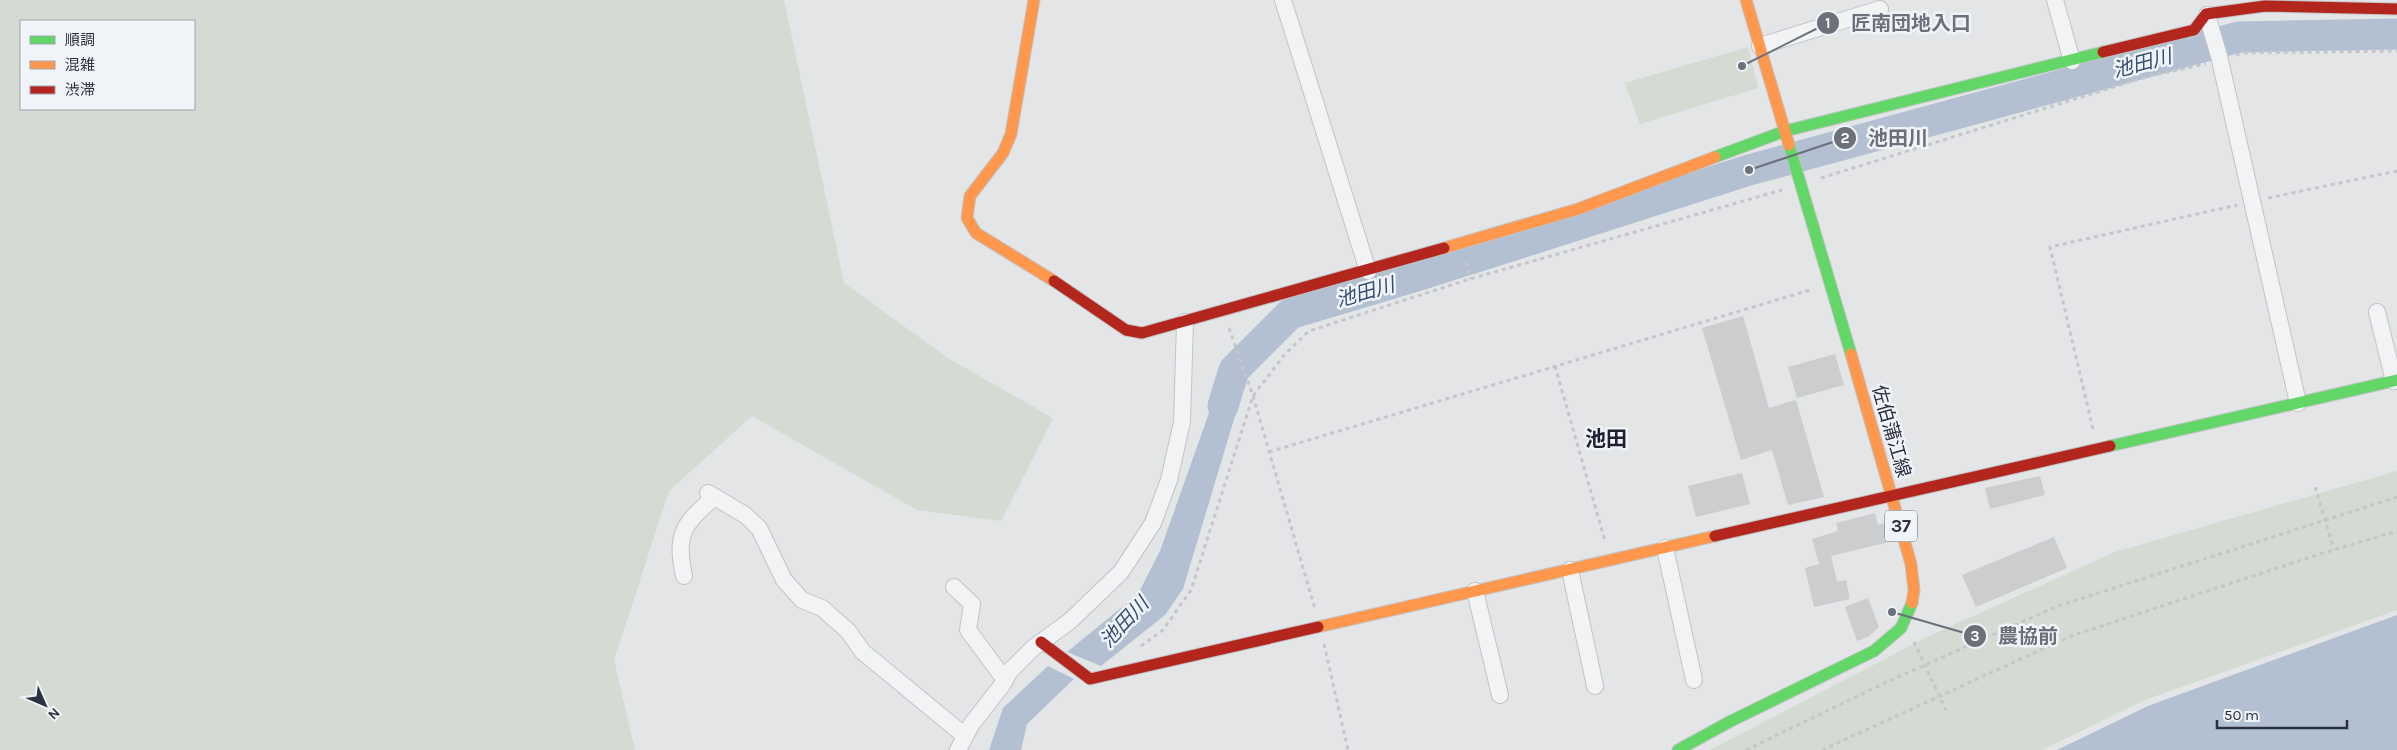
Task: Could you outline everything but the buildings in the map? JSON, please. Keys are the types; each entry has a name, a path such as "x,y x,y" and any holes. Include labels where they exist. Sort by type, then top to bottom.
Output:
{"street":[{"path":"1034,0 1011,134 1003,153 970,196 967,218 976,233 1041,272 1126,330 1142,333 1368,271 1578,209 1785,131 2194,30 2205,10"},
{"path":"1283,0 1368,271"},
{"name":"佐伯蒲江線","path":"1678,750 1731,721 1874,651 1901,628 1912,607 1914,590 1910,564 1893,496 1746,0"},
{"path":"2055,0 2072,61"},
{"path":"2205,10 2264,3 2361,4 2397,9"},
{"path":"1760,46 1880,9"},
{"path":"2205,10 2219,58 2298,403"},
{"path":"1041,643 1090,679 2396,381 2377,312"},
{"path":"684,576 680,555 681,539 691,516 711,495 745,515 759,528 784,580 802,600 828,614 848,631 863,652 961,743 1010,671 1041,643 1070,621 1121,572 1153,523 1169,480 1182,422 1185,322"},
{"path":"1664,548 1694,680"},
{"path":"1570,570 1595,686"},
{"path":"954,587 972,604 968,630 1005,680"},
{"path":"1475,591 1500,695"}],"path":[{"path":"1134,651 1163,630 1191,590 1253,395 1285,354 1309,331 1470,279 1800,182 2149,76 2243,53 2397,51"},
{"path":"2098,449 2050,247 2397,171"},
{"path":"1269,452 1830,284"},
{"path":"1226,322 1253,395 1320,627 1348,750"},
{"path":"1555,366 1611,560"},
{"path":"2315,487 2334,549"},
{"path":"1746,750 1925,665 2058,606 2397,497"},
{"path":"1822,750 2071,636 2334,549 2397,531"},
{"path":"1911,635 1946,710"}],"shaded area":[{"path":"0,0 784,0 844,283 948,358 1053,418 1001,521 917,510 752,416 669,491 614,660 635,750 0,750"},
{"path":"1748,47 1758,88 1640,124 1625,83"},
{"path":"2397,471 2397,610 2145,700 2042,750 1710,750 1927,637 2115,552"}],"water":[{"path":"1231,351 1244,386 1183,589 1165,615 1101,666 1067,652 1138,594 1160,551"},
{"path":"2397,615 2397,750 2057,750 2148,706"},
{"path":"1048,666 1074,679 1027,724 1021,750 989,750 1003,708"}],"waterway":[{"name":"池田川","path":"1223,406 1234,370 1290,314 1420,275 1749,170 2239,37 2397,34"}],"traffic: fast":[{"path":"1715,157 1785,131 2103,52"},
{"path":"1789,145 1851,354"},
{"path":"2110,446 2397,380"},
{"path":"1678,750 1731,721 1874,651 1901,628 1912,603"}],"traffic: slow":[{"path":"1034,0 1011,134 1003,153 970,196 967,218 976,233 1054,281"},
{"path":"1746,0 1789,145"},
{"path":"1444,248 1578,209 1715,157"},
{"path":"1851,354 1911,564 1914,590 1912,603"},
{"path":"1318,627 1715,536"}],"traffic: jam":[{"path":"2103,52 2194,30 2206,14 2265,6 2397,9"},
{"path":"1054,281 1126,330 1142,333 1444,248"},
{"path":"1715,536 2110,446"},
{"path":"1041,642 1090,679 1318,627"}],"place":[{"name":"匠南団地入口","path":"1742,66"},
{"name":"池田川","path":"1749,170"},
{"name":"農協前","path":"1892,612"}],"district":[{"name":"池田","path":"1606,439"}]}
